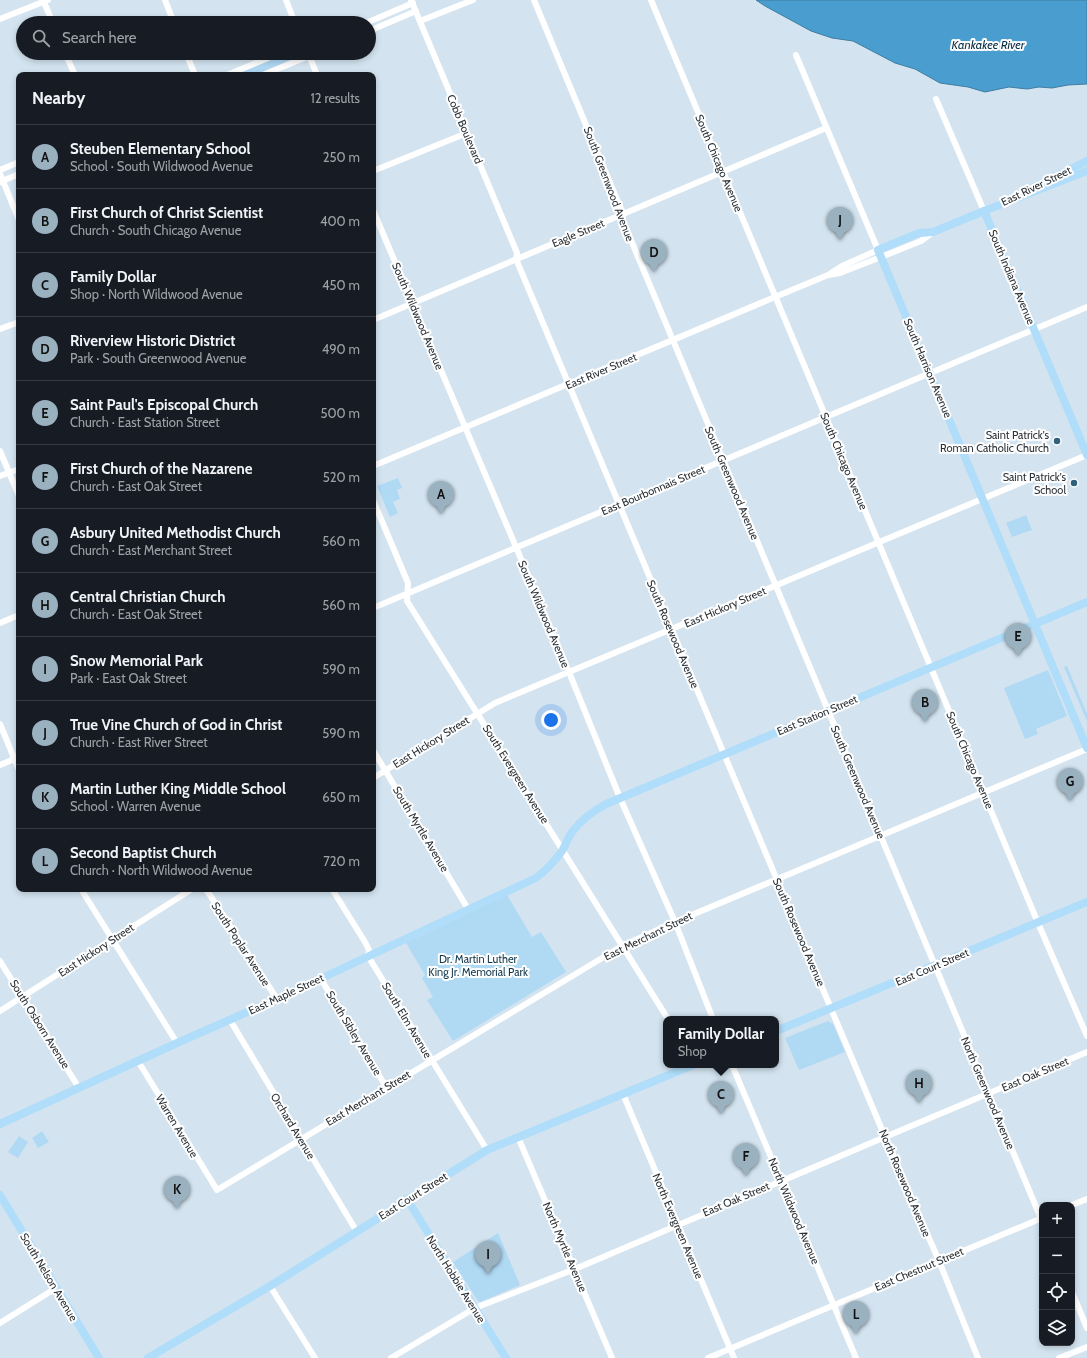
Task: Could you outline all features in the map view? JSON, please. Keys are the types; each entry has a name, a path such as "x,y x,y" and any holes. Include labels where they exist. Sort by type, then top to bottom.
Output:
{"main road":[{"name":"East River Street","path":"984,211 1086,164"},
{"name":"East River Street","path":"880,254 919,234 932,232 1087,171"},
{"name":"South Indiana Avenue","path":"984,211 1087,455"},
{"name":"South Harrison Avenue","path":"880,254 1087,749"},
{"name":"East Station Street","path":"563,850 571,833 586,817 596,810 620,798 1087,602"},
{"name":"East Maple Street","path":"0,1124 321,979 536,878 546,870 563,850"},
{"name":"East Court Street","path":"779,1030 1087,902"},
{"name":"East Court Street","path":"148,1358 270,1286 486,1150 686,1068"},
{"name":"South Nelson Avenue","path":"0,1195 99,1358"},
{"name":"North Hobbie Avenue","path":"407,1199 506,1358"}],"street":[{"path":"165,0 171,16"},
{"path":"286,0 292,16"},
{"path":"420,21 473,0"},
{"name":"South Greenwood Avenue","path":"534,0 723,461 935,966"},
{"name":"South Chicago Avenue","path":"651,0 983,793 1087,1036"},
{"path":"0,19 45,1 50,16"},
{"path":"376,18 412,2"},
{"name":"Cobb Boulevard","path":"412,2 517,253 516,259"},
{"path":"376,28 416,11"},
{"name":"South Harrison Avenue","path":"796,55 880,254"},
{"path":"69,60 74,72"},
{"path":"189,60 194,72"},
{"path":"234,72 263,60"},
{"path":"270,72 296,60"},
{"path":"311,60 316,72"},
{"name":"South Indiana Avenue","path":"936,100 984,211"},
{"name":"Eagle Street","path":"376,319 826,128"},
{"path":"376,170 467,133"},
{"path":"0,170 16,163"},
{"path":"0,174 1,182 16,214"},
{"path":"1,182 16,175"},
{"name":"South Wildwood Avenue","path":"376,217 569,672 620,798 675,922 712,1016"},
{"name":"East River Street","path":"376,465 828,275 842,266 880,254"},
{"name":"South Rosewood Avenue","path":"516,259 831,1008"},
{"name":"East Bourbonnais Street","path":"376,607 1087,307"},
{"path":"0,329 16,323"},
{"path":"0,451 16,489"},
{"name":"East Hickory Street","path":"376,776 477,713 496,703 1087,455"},
{"path":"0,476 16,470"},
{"name":"South Evergreen Avenue","path":"376,507 408,583 407,601 666,1016"},
{"path":"0,623 16,616"},
{"path":"0,724 16,756"},
{"name":"East Merchant Street","path":"216,1190 622,946 675,922 1087,749"},
{"name":"South Myrtle Avenue","path":"376,755 468,909"},
{"path":"0,765 16,758"},
{"path":"83,892 177,1043"},
{"name":"East Hickory Street","path":"0,1010 23,997 187,892"},
{"name":"South Poplar Avenue","path":"208,892 277,999"},
{"name":"South Elm Avenue","path":"334,892 365,942 369,950 368,956 486,1150"},
{"name":"South Osborn Avenue","path":"0,961 79,1088"},
{"name":"North Greenwood Avenue","path":"935,966 1039,1212"},
{"name":"South Sibley Avenue","path":"321,979 386,1087"},
{"name":"North Rosewood Avenue","path":"831,1008 939,1261 978,1358"},
{"name":"Orchard Avenue","path":"230,1020 357,1232"},
{"name":"East Oak Street","path":"391,1358 475,1308 575,1269 781,1180 1087,1052"},
{"name":"Warren Avenue","path":"138,1061 216,1190"},
{"name":"North Wildwood Avenue","path":"733,1068 856,1358"},
{"name":"North Evergreen Avenue","path":"623,1094 734,1358"},
{"name":"North Myrtle Avenue","path":"518,1137 612,1358"},
{"path":"1075,1204 1087,1199"},
{"name":"East Chestnut Street","path":"708,1358 1039,1220"},
{"path":"270,1286 315,1358"},
{"path":"0,1323 56,1288"},
{"path":"1075,1299 1087,1328"},
{"path":"1059,1358 1087,1346"}],"green space":[{"path":"269,60 290,60 262,72 241,72"},
{"path":"398,478 402,488 397,490 400,499 393,502 398,513 390,517 377,486"},
{"path":"1026,515 1032,530 1012,537 1006,523"},
{"path":"1067,666 1087,714 1087,721 1064,667"},
{"path":"1048,670 1067,716 1036,729 1038,734 1025,739 1004,688"},
{"name":"Dr. Martin Luther King Jr. Memorial Park","path":"507,895 532,937 541,932 566,972 453,1041 427,1000 433,997 422,978 425,975 406,943"},
{"path":"828,1021 833,1024 845,1052 799,1070 785,1038"},
{"path":"42,1131 49,1142 38,1148 32,1138"},
{"path":"19,1136 28,1142 18,1158 8,1152"},
{"path":"498,1233 520,1285 480,1302 453,1262"}],"water":[{"name":"Kankakee River","path":"756,0 1087,0 1087,84 1027,89 1009,87 985,92 968,87 940,83 915,69 895,63 853,41 832,38 811,31"}],"place":[{"name":"True Vine Church of God in Christ","path":"840,240"},
{"name":"Riverview Historic District","path":"654,272"},
{"name":"Saint Patrick's Roman Catholic Church","path":"1057,441"},
{"name":"Saint Patrick's School","path":"1074,483"},
{"name":"Steuben Elementary School","path":"441,514"},
{"name":"Saint Paul's Episcopal Church","path":"1018,656"},
{"name":"First Church of Christ Scientist","path":"925,722"},
{"name":"Asbury United Methodist Church","path":"1070,801"},
{"name":"Central Christian Church","path":"919,1103"},
{"name":"Family Dollar","path":"721,1114"},
{"name":"First Church of the Nazarene","path":"746,1176"},
{"name":"Martin Luther King Middle School","path":"177,1209"},
{"name":"Snow Memorial Park","path":"488,1274"},
{"name":"Second Baptist Church","path":"856,1334"}]}
